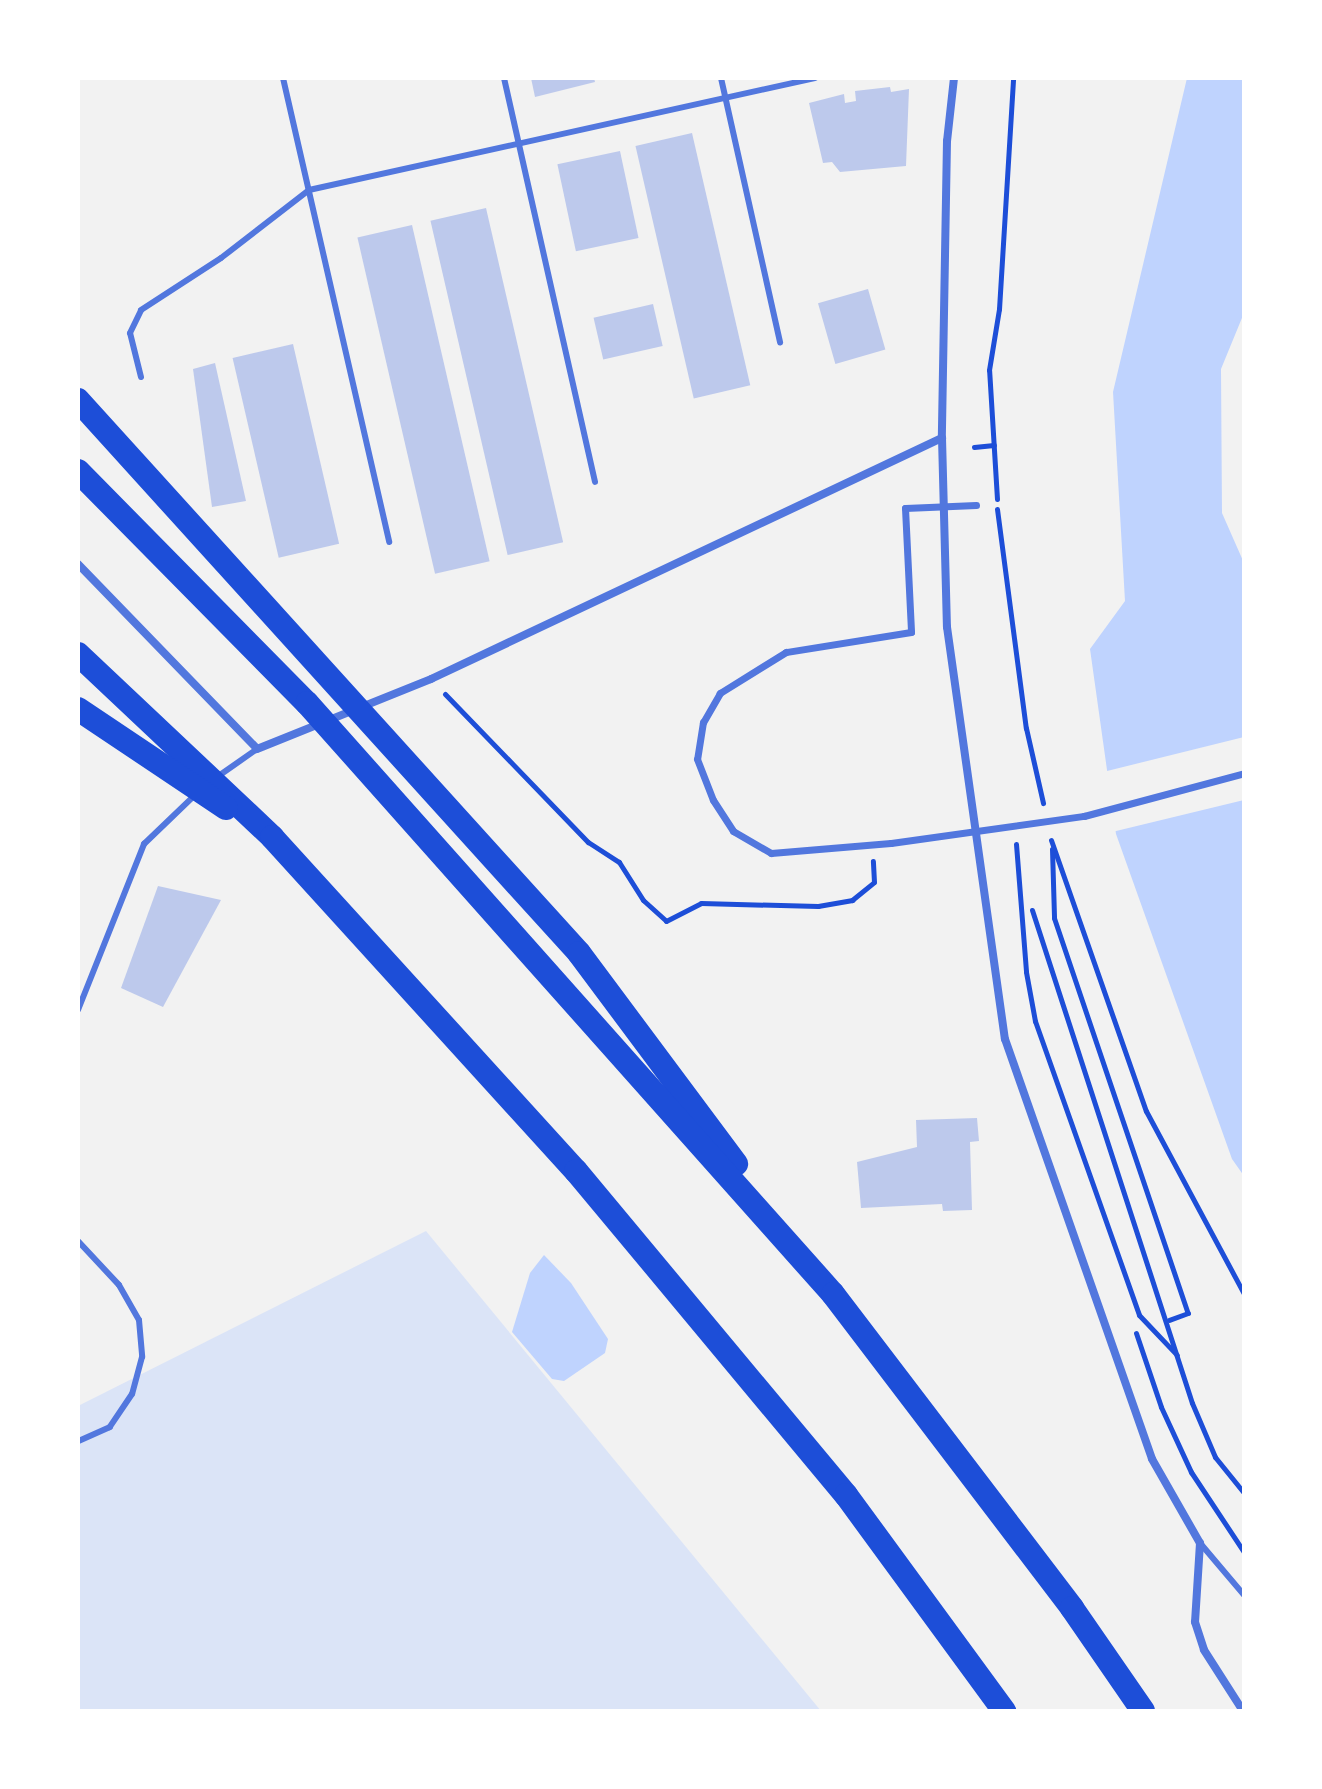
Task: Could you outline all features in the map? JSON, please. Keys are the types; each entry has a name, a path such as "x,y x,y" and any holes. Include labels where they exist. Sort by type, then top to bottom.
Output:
{"highway":[{"path":"78,400 579,953 1072,1608 1143,1711"},
{"path":"78,471 307,703 833,1294"},
{"path":"78,654 272,837 576,1171 846,1495 1004,1711"},
{"path":"78,709 272,837"}],"street":[{"path":"954,78 947,141 942,507 953,699 1005,1039 1152,1459 1200,1543 1195,1622 1204,1650 1243,1711"},
{"path":"78,564 257,749 431,679 942,438"},
{"path":"976,505 905,508 911,632 786,652 720,693 703,722 697,759 713,800 733,831 771,853 891,843 1084,816 1244,773"}],"lane":[{"path":"283,78 389,542"},
{"path":"504,78 595,482"},
{"path":"721,78 780,342"},
{"path":"141,377 130,333 141,310 221,258 309,190 815,78"},
{"path":"78,1010 144,844 204,786 257,749"},
{"path":"78,1241 119,1285 139,1320 142,1357 132,1394 110,1427 78,1441"},
{"path":"1200,1543 1244,1595"}],"path":[{"path":"1013,78 999,309 989,370 999,540 1011,591 1026,728 1045,813"},
{"path":"974,447 994,445"},
{"path":"431,679 588,842 619,862 643,900 666,921 701,903 818,906 852,900 874,882 873,844"},
{"path":"1014,824 1026,972 1035,1021 1139,1315 1178,1356"},
{"path":"1049,827 1146,1111 1244,1294"},
{"path":"1052,842 1054,918 1188,1313 1169,1320"},
{"path":"1032,910 1063,1019 1169,1320 1178,1356 1215,1457 1244,1493"},
{"path":"1136,1333 1161,1407 1191,1472 1244,1552"}],"shaded area":[{"path":"426,1231 821,1711 78,1711 78,1406"}],"water":[{"path":"1187,78 1244,78 1244,313 1221,369 1222,513 1244,563 1244,1176 1232,1159 1116,834 1090,649 1125,601 1113,392"},
{"path":"544,1255 571,1283 608,1339 605,1353 564,1381 552,1379 512,1332 530,1273"}],"pier":[{"path":"1244,737 1244,800 1112,832 1103,772"}],"building":[{"path":"531,78 594,78 595,82 535,97"},
{"path":"890,87 891,92 909,89 906,166 840,172 832,162 823,163 809,103 844,94 845,103 856,101 855,91"},
{"path":"692,133 750,385 694,398 635,146"},
{"path":"620,151 639,238 576,251 557,164"},
{"path":"486,208 563,542 508,555 430,221"},
{"path":"412,225 490,561 435,574 357,238"},
{"path":"868,289 885,350 835,364 818,303"},
{"path":"653,304 663,346 603,360 594,318"},
{"path":"293,344 339,544 279,558 233,358"},
{"path":"215,363 246,501 212,507 193,369"},
{"path":"158,886 221,900 163,1007 121,988"},
{"path":"977,1118 979,1141 970,1142 972,1210 943,1211 942,1204 861,1208 857,1162 917,1147 916,1120"}]}
